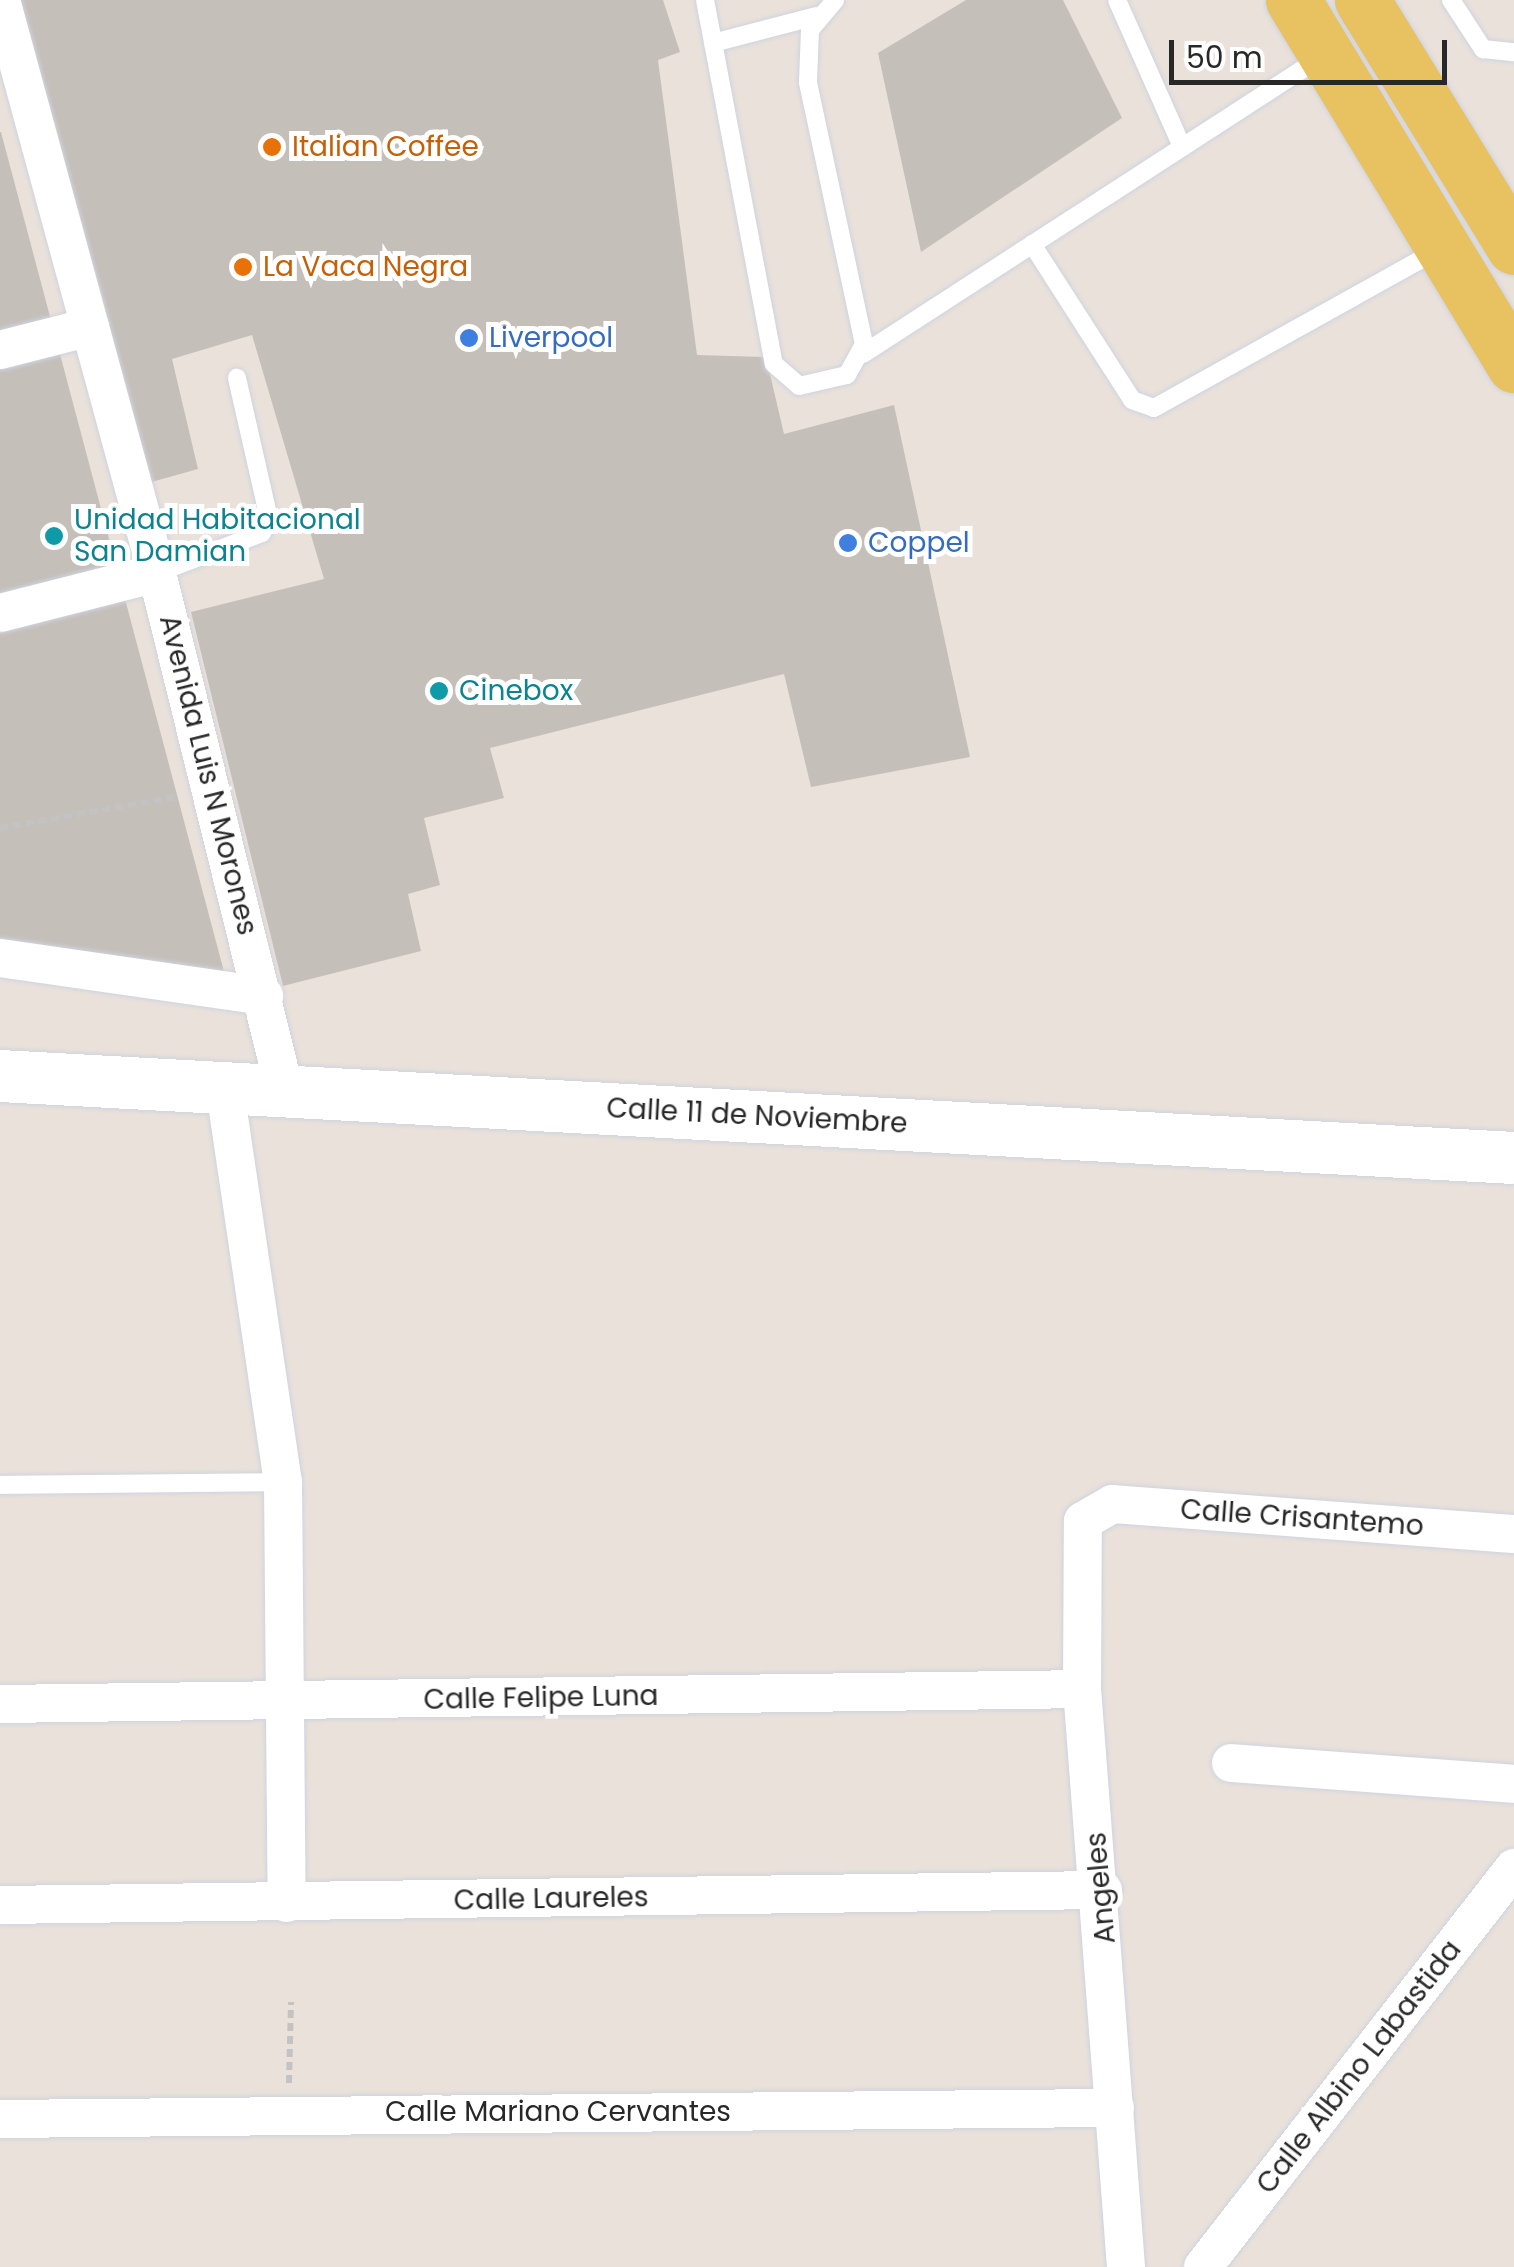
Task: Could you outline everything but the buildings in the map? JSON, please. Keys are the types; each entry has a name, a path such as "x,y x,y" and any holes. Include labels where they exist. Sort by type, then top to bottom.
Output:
{"main road":[{"path":"1293,0 1514,364"},
{"path":"1362,0 1514,247"}],"street":[{"name":"Avenida Luis N Morones","path":"1,0 14,106 90,327 157,573 284,1088"},
{"path":"0,350 90,327"},
{"path":"0,613 157,573"},
{"path":"0,957 264,996"},
{"name":"Calle 11 de Noviembre","path":"0,1076 224,1090 284,1088 1514,1158"},
{"path":"224,1090 283,1482 288,1702 286,1903"},
{"name":"Calle Crisantemo","path":"1092,1512 1113,1504 1514,1534"},
{"name":"Angeles","path":"1092,1512 1081,1533 1082,1689 1103,1890 1126,2267"},
{"name":"Calle Felipe Luna","path":"0,1704 1082,1689"},
{"path":"1232,1763 1514,1784"},
{"name":"Calle Albino Labastida","path":"1203,2267 1514,1868"},
{"name":"Calle Laureles","path":"0,1906 1103,1890"},
{"name":"Calle Mariano Cervantes","path":"0,2119 1115,2108"}],"lane":[{"path":"705,0 778,372 799,386 838,379 862,354 1325,55"},
{"path":"835,0 818,16 807,41 808,82 862,354"},
{"path":"1116,0 1182,147"},
{"path":"1451,0 1483,49 1514,52"},
{"path":"713,43 818,16"},
{"path":"1032,244 1132,400 1154,408 1444,246"},
{"path":"157,573 262,533 269,519 238,378"},
{"path":"0,1485 283,1482"}],"path":[{"path":"0,828 212,791"},
{"path":"288,2114 290,2002"}],"place":[{"name":"Italian Coffee","path":"272,147"},
{"name":"La Vaca Negra","path":"243,267"},
{"name":"Liverpool","path":"469,338"},
{"name":"Unidad Habitacional San Damian","path":"54,536"},
{"name":"Coppel","path":"848,543"},
{"name":"Cinebox","path":"439,691"}]}
